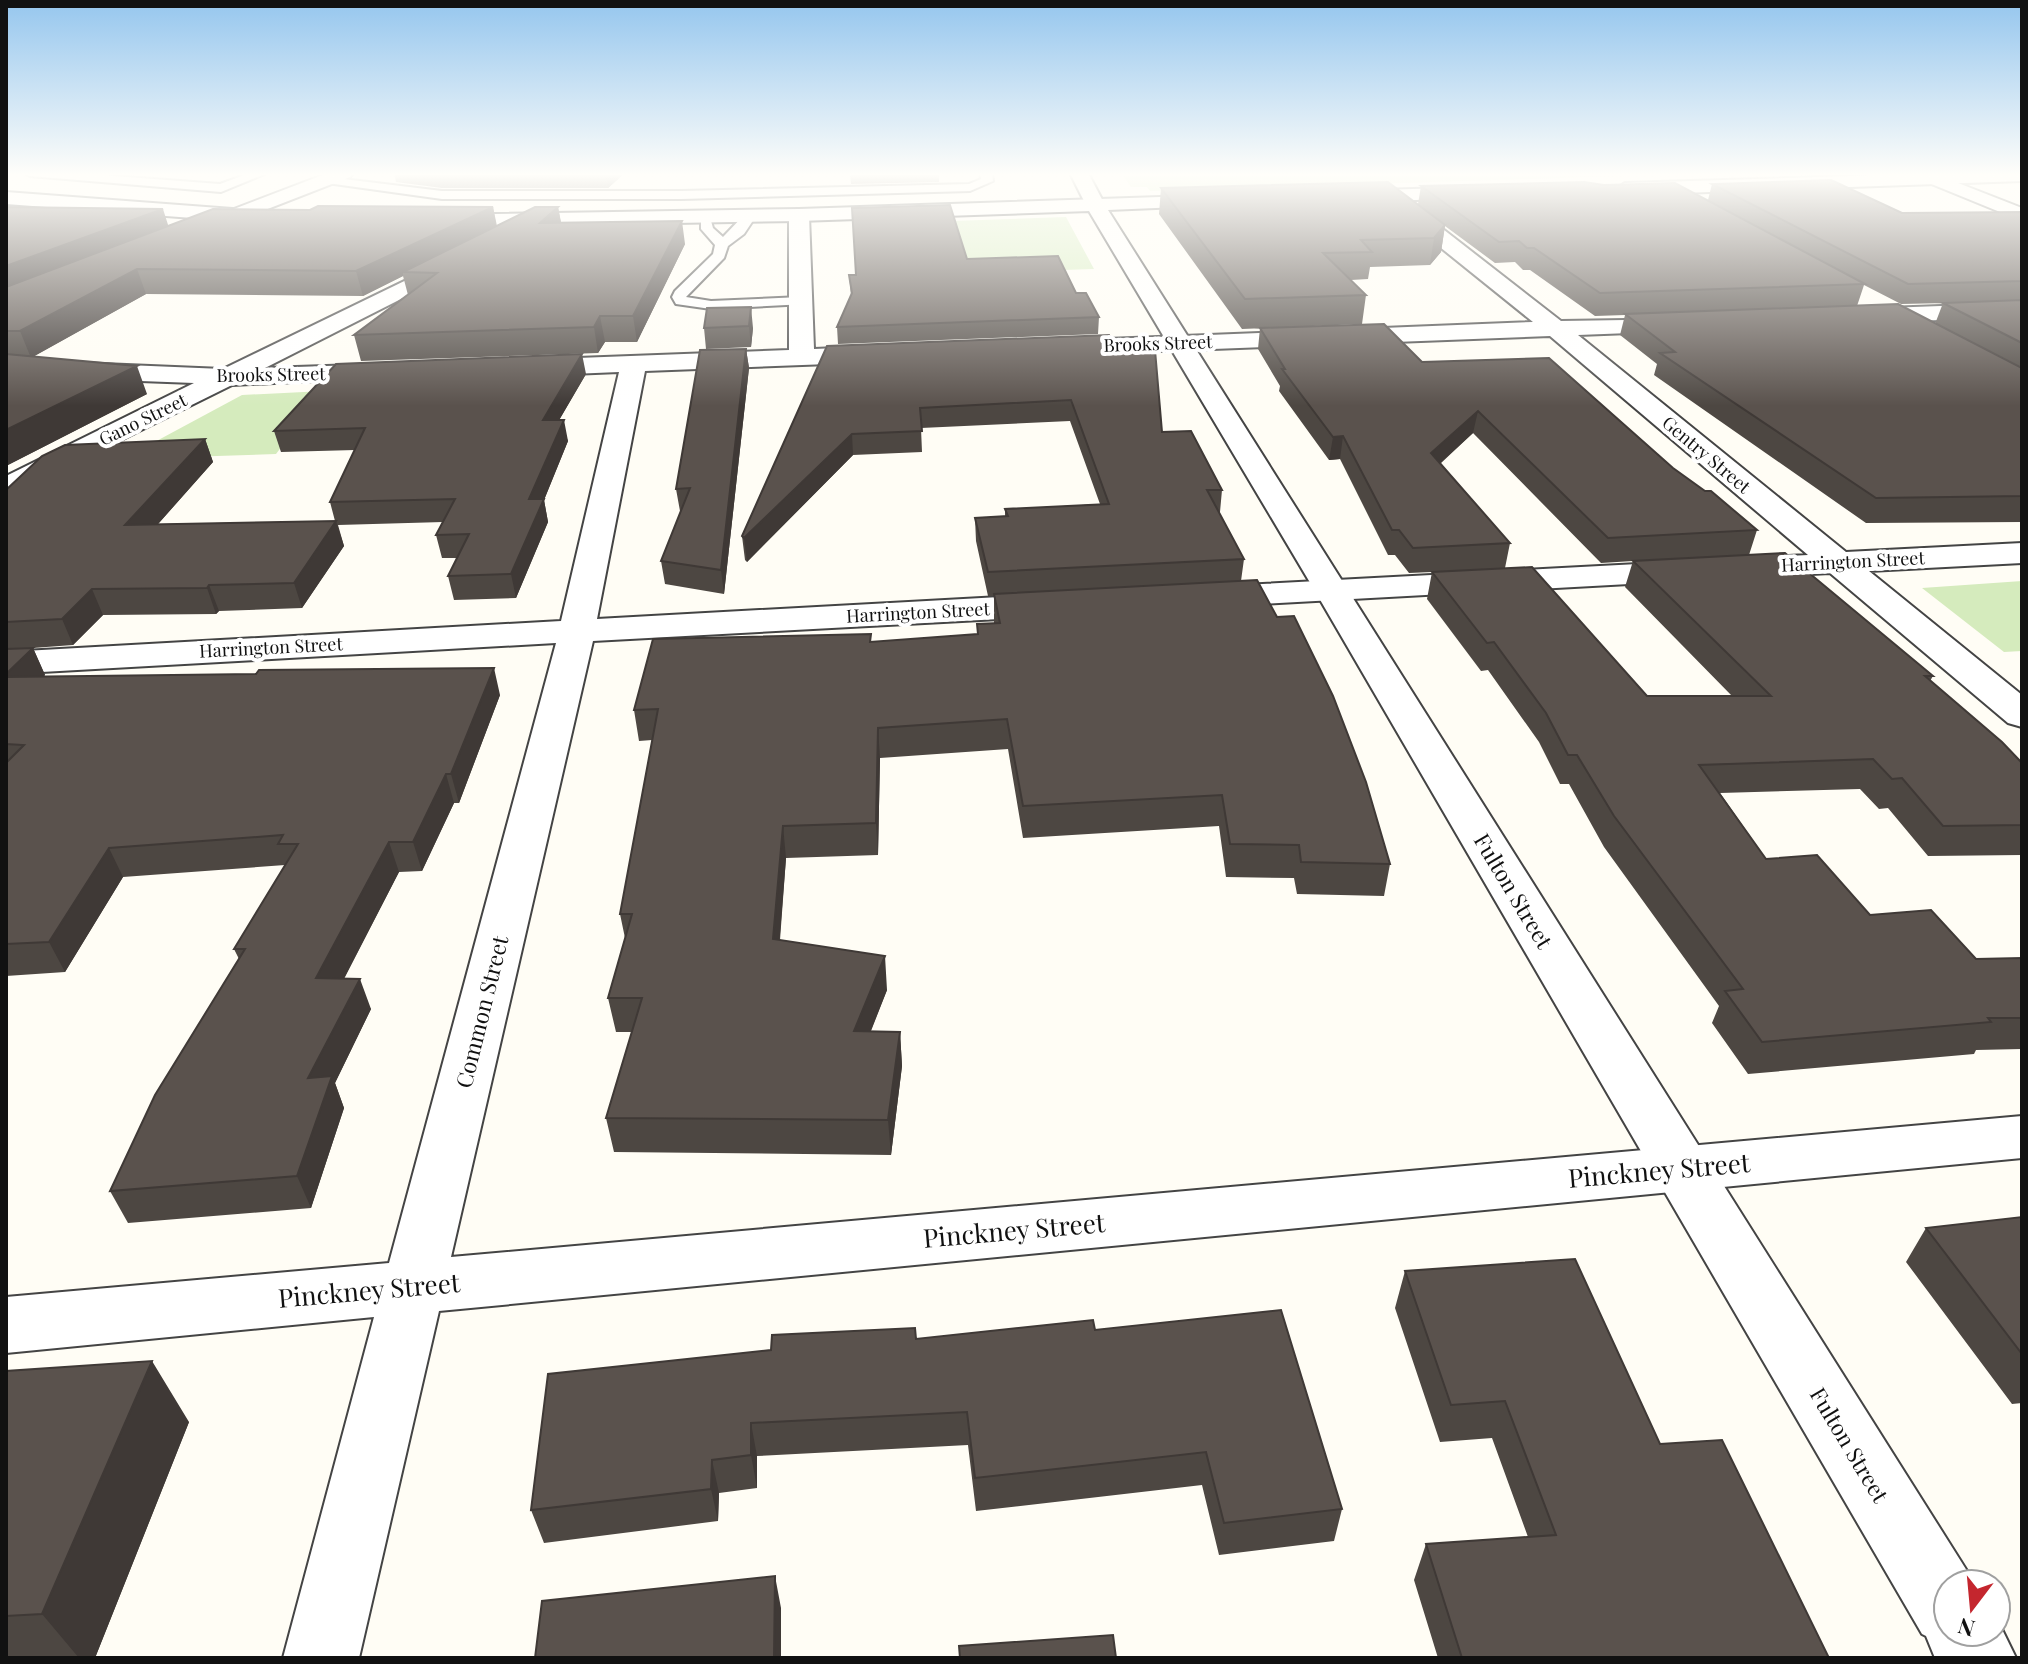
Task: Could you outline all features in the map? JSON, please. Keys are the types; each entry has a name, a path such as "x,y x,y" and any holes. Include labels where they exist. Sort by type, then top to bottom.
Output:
{"street":[{"name":"Gano Street","path":"6,488 477,251"},
{"path":"800,251 802,357"},
{"name":"Fulton Street","path":"1125,251 1932,1582"},
{"name":"Gentry Street","path":"1457,251 2022,715"},
{"path":"1862,296 1933,335"},
{"path":"1837,317 2022,310"},
{"name":"Brooks Street","path":"1031,348 1704,323"},
{"path":"494,369 906,353"},
{"name":"Common Street","path":"321,1658 577,631 634,364"},
{"name":"Brooks Street","path":"6,368 229,377 416,371"},
{"name":"Harrington Street","path":"1175,599 2022,553"},
{"name":"Harrington Street","path":"19,662 1081,604"},
{"path":"6,691 19,662"},
{"name":"Pinckney Street","path":"6,1325 2022,1137"}],"lane":[{"path":"720,251 682,291 681,301 711,305 801,301"}],"green space":[{"path":"962,251 1084,251 1094,269 969,273"},
{"path":"324,391 276,454 123,459 242,395"},
{"path":"2022,581 2022,651 2004,652 1922,588"}],"building":[{"path":"6,251 48,251 6,266"},
{"path":"102,251 400,251 356,271 137,269 20,331 6,331 6,287"},
{"path":"446,251 667,251 633,316 600,316 594,327 354,335 437,273 403,272"},
{"path":"855,251 964,251 967,259 1058,256 1076,293 1086,293 1099,317 837,327 852,293 849,275 856,275"},
{"path":"1208,251 1372,252 1323,253 1366,295 1245,299"},
{"path":"1538,251 1802,251 1865,284 1600,293"},
{"path":"1843,251 2022,251 2022,281 1908,284"},
{"path":"2022,300 2022,343 1943,303"},
{"path":"1898,304 2022,368 2022,496 1876,498 1660,353 1675,352 1625,314"},
{"path":"751,307 749,326 704,328 707,308"},
{"path":"1384,324 1422,362 1549,358 1673,468 1705,491 1711,491 1757,530 1608,538 1478,411 1431,453 1510,543 1413,548 1399,530 1392,530 1343,436 1333,437 1282,369 1285,369 1260,328"},
{"path":"1109,335 1116,350 1155,350 1162,432 1191,431 1222,490 1207,490 1244,559 988,572 975,518 1008,516 1005,509 1109,504 1071,400 920,408 922,431 852,434 744,538 742,536 827,346"},
{"path":"746,349 721,570 661,561 690,488 676,489 700,350"},
{"path":"6,354 137,366 6,430"},
{"path":"582,354 543,420 564,420 529,499 544,499 511,574 448,576 469,534 436,535 455,499 330,502 365,428 274,431 336,364"},
{"path":"205,439 125,525 336,521 294,583 209,585 207,588 92,589 62,619 6,622 6,490 42,456 65,445"},
{"path":"1785,553 1933,676 1925,676 2022,763 2022,825 1943,826 1902,778 1892,779 1873,759 1699,765 1766,859 1817,855 1870,915 1931,910 1976,959 2022,958 2022,1018 1988,1018 1991,1022 1762,1042 1725,991 1743,989 1614,816 1577,755 1568,755 1546,713 1494,642 1487,643 1432,572 1532,567 1647,696 1771,696 1633,561"},
{"path":"1257,580 1277,617 1294,616 1333,696 1366,782 1390,864 1301,862 1299,845 1230,844 1222,795 1023,806 1007,719 878,728 876,823 783,826 773,939 885,956 854,1031 900,1032 888,1120 606,1118 642,998 608,998 632,914 620,914 658,709 634,710 653,639 871,634 870,642 978,634 977,624 1000,623 994,594"},
{"path":"33,648 6,674 6,649"},
{"path":"494,668 451,774 446,774 413,842 389,842 316,978 360,979 308,1078 332,1076 297,1176 110,1191 155,1095 245,949 234,949 298,844 278,844 283,835 109,848 49,942 6,944 6,763 24,745 6,744 6,677"},
{"path":"2022,1217 2022,1354 1926,1228"},
{"path":"1575,1259 1660,1444 1722,1440 1829,1658 1462,1658 1426,1544 1556,1535 1505,1401 1451,1405 1405,1271"},
{"path":"1281,1310 1342,1509 1224,1523 1206,1452 975,1478 967,1412 751,1423 751,1455 712,1460 711,1489 531,1510 548,1374 771,1350 772,1335 915,1328 916,1339 1093,1320 1095,1330"},
{"path":"152,1361 42,1614 6,1616 6,1371"},
{"path":"775,1576 774,1658 535,1658 542,1601"},
{"path":"1113,1635 1116,1658 960,1658 959,1646"}]}
